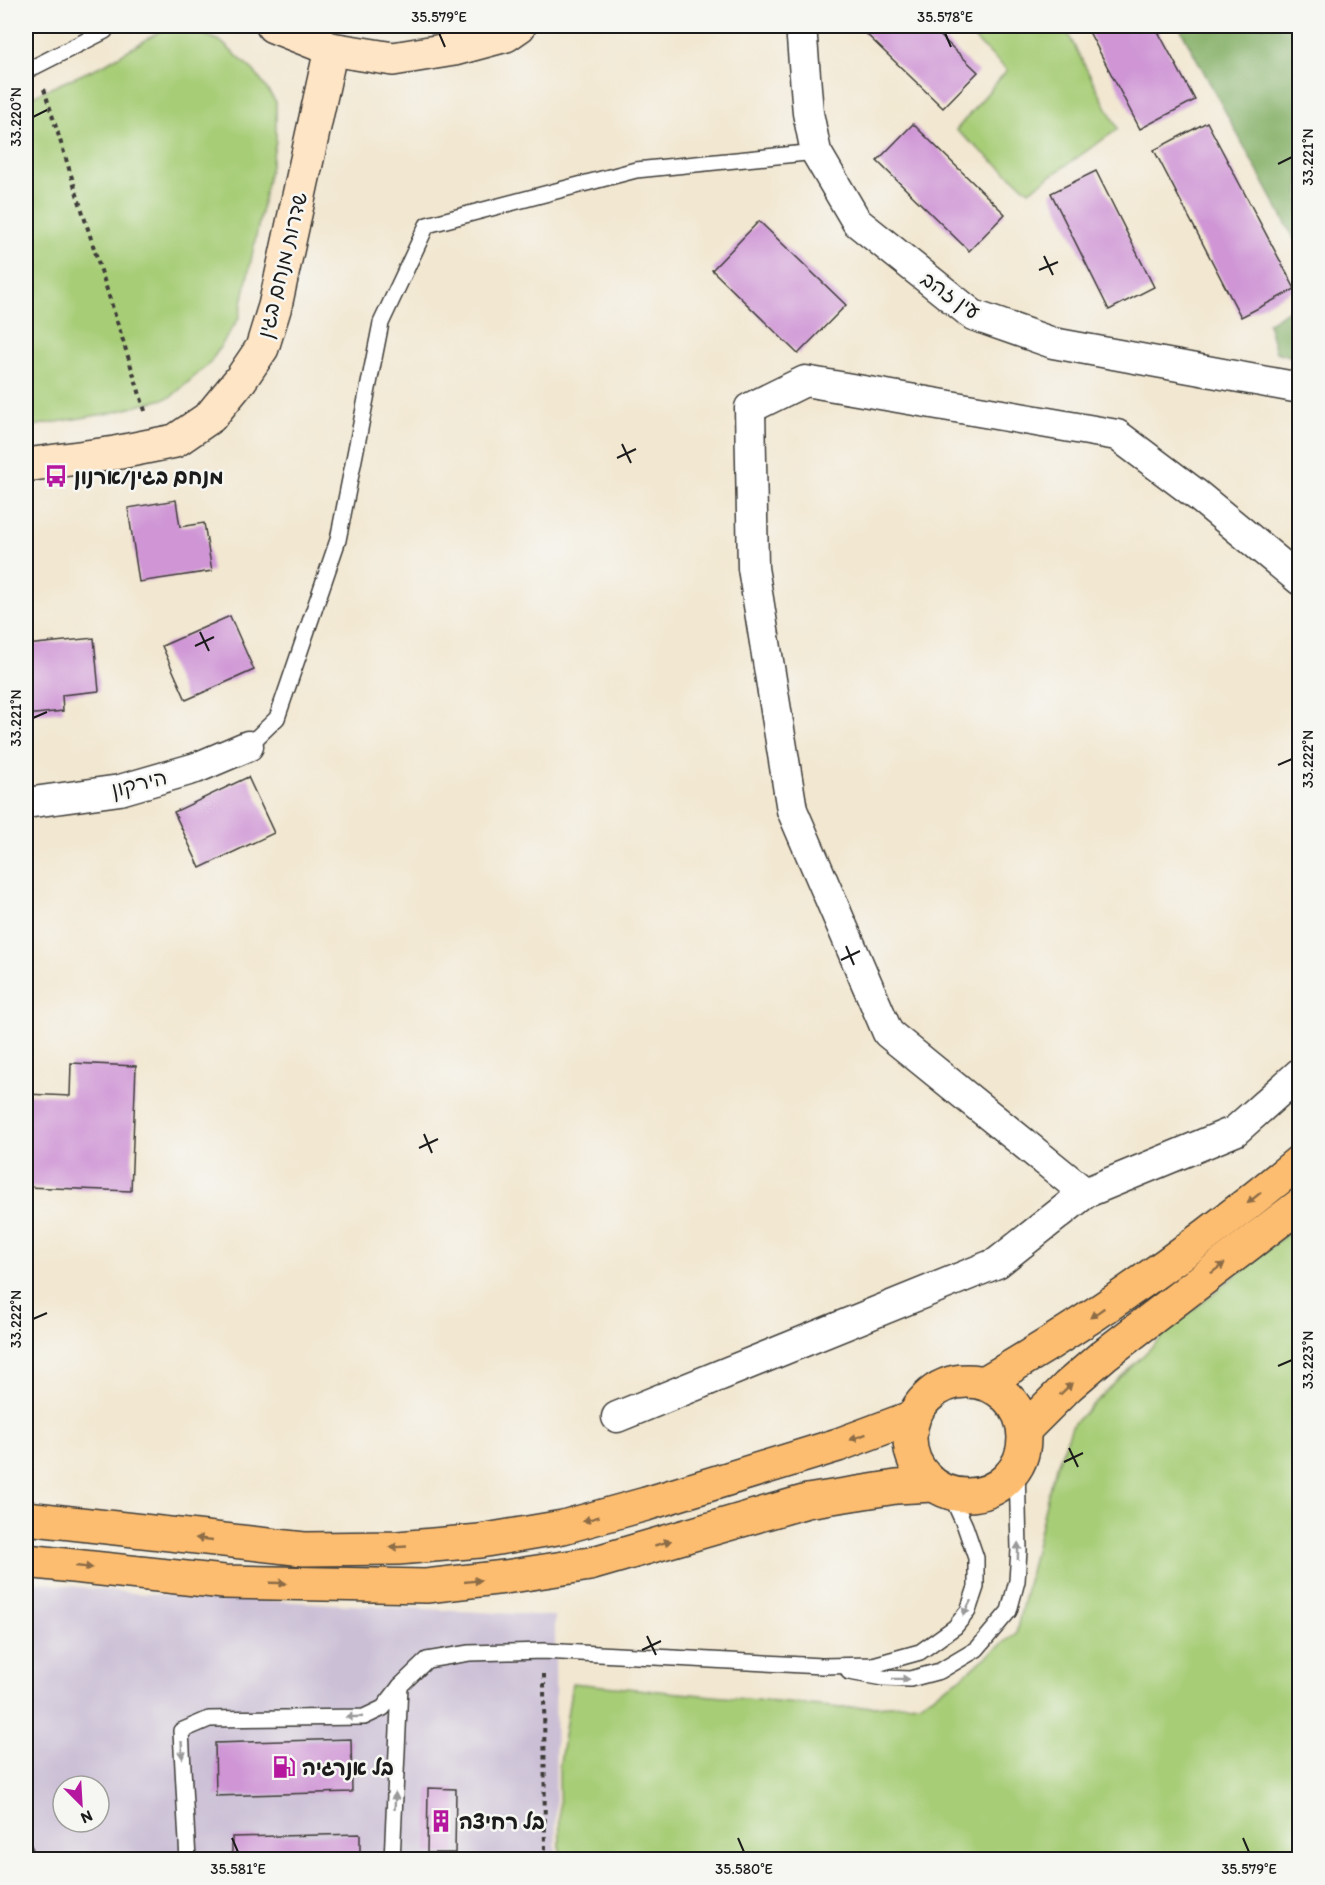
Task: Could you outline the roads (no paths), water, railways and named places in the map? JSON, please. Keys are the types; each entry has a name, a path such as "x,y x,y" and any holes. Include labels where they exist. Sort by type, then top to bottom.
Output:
{"highway":[{"path":"984,1383 1074,1329 1252,1201 1299,1161"},
{"path":"1024,1430 1068,1386 1104,1355 1299,1205"},
{"path":"26,1561 224,1582 426,1586 590,1564 807,1501 896,1487 942,1489 970,1496 989,1491 1005,1481 1017,1465 1024,1447 1024,1430 1020,1415 1011,1401 999,1390 984,1383 967,1380 950,1383 934,1390 921,1402 913,1417 909,1436 911,1455 920,1472 942,1489"},
{"path":"26,1518 304,1549 398,1548 480,1541 563,1527 646,1504 838,1445 913,1417"}],"street":[{"path":"273,26 331,49 393,59 454,49 506,34 519,26"},
{"name":"עין זהב","path":"801,26 808,113 816,152 857,222 973,315 1053,343 1299,388"},
{"name":"שדרות מנחם בגין","path":"26,465 115,453 175,441 210,417 241,379 262,348 275,306 331,49"},
{"path":"1085,1193 888,1033 792,810 753,568 750,408 806,381 1117,435 1197,495 1299,580"},
{"name":"הירקון","path":"26,803 120,790 196,768 248,746"},
{"path":"617,1417 997,1263 1085,1193 1235,1131 1299,1073"}],"lane":[{"path":"31,68 105,31 103,26"},
{"path":"248,746 277,718 338,540 381,323 427,225 636,170 816,152"},
{"path":"822,1666 883,1678 910,1679 940,1671 977,1649 1009,1611 1017,1581 1019,1550 1017,1465"},
{"path":"188,1860 181,1731 209,1719 364,1717 384,1708 400,1686 427,1660 469,1653 543,1651 822,1666 873,1665 920,1652 955,1627 968,1611 976,1587 976,1558 965,1526 942,1489"},
{"path":"392,1860 400,1686"}],"place":[{"name":"מנחם בגין/ארנון","path":"56,476"},
{"name":"בל אנרגיה","path":"284,1767"},
{"name":"בל רחיצה","path":"441,1821"}]}
